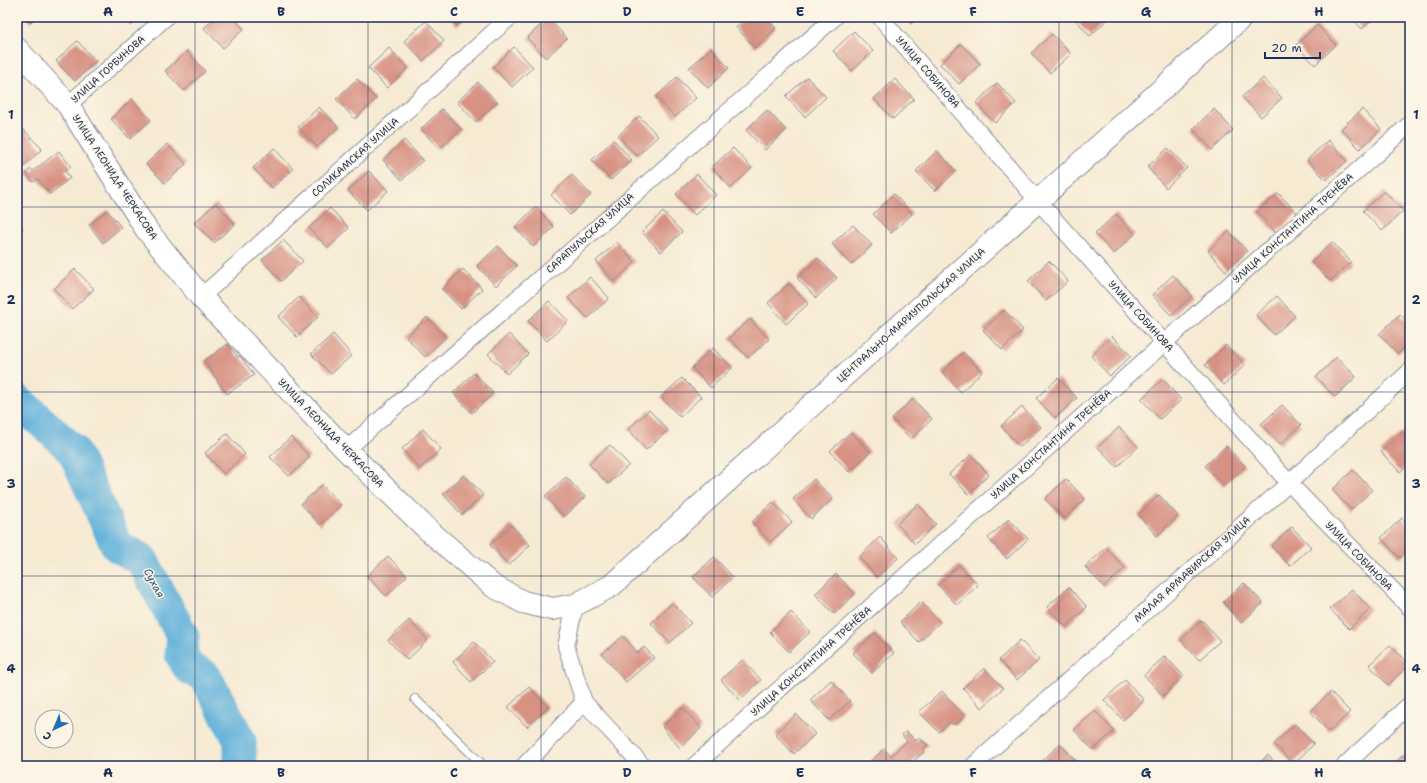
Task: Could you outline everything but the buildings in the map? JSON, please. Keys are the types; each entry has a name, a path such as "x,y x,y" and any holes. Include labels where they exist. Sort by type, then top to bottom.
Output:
{"street":[{"name":"УЛИЦА ГОРБУНОВА","path":"68,105 166,17"},
{"name":"СОЛИКАМСКАЯ УЛИЦА","path":"201,297 510,17"},
{"name":"САРАПУЛЬСКАЯ УЛИЦА","path":"346,450 835,17"},
{"name":"УЛИЦА СОБИНОВА","path":"880,17 1038,201 1165,342 1288,483 1410,608"},
{"name":"ЦЕНТРАЛЬНО-МАРИУПОЛЬСКАЯ УЛИЦА","path":"575,605 611,586 1242,17"},
{"name":"УЛИЦА ЛЕОНИДА ЧЕРКАСОВА","path":"17,49 68,105 146,229 201,297 346,450 427,529 493,586 523,602 552,609 575,605"},
{"name":"УЛИЦА КОНСТАНТИНА ТРЕНЁВА","path":"694,766 1165,342 1410,124"},
{"name":"МАЛАЯ АРМАВИРСКАЯ УЛИЦА","path":"973,766 1288,483 1410,371"},
{"path":"575,605 566,646 584,702 643,766"},
{"path":"524,766 584,702"},
{"path":"1344,766 1410,704"}],"lane":[{"path":"415,699 484,766"}],"waterway":[{"name":"Сухая","path":"17,400 73,450 117,546 142,560 183,637 181,654 189,668 205,676 240,741 241,766"}]}
